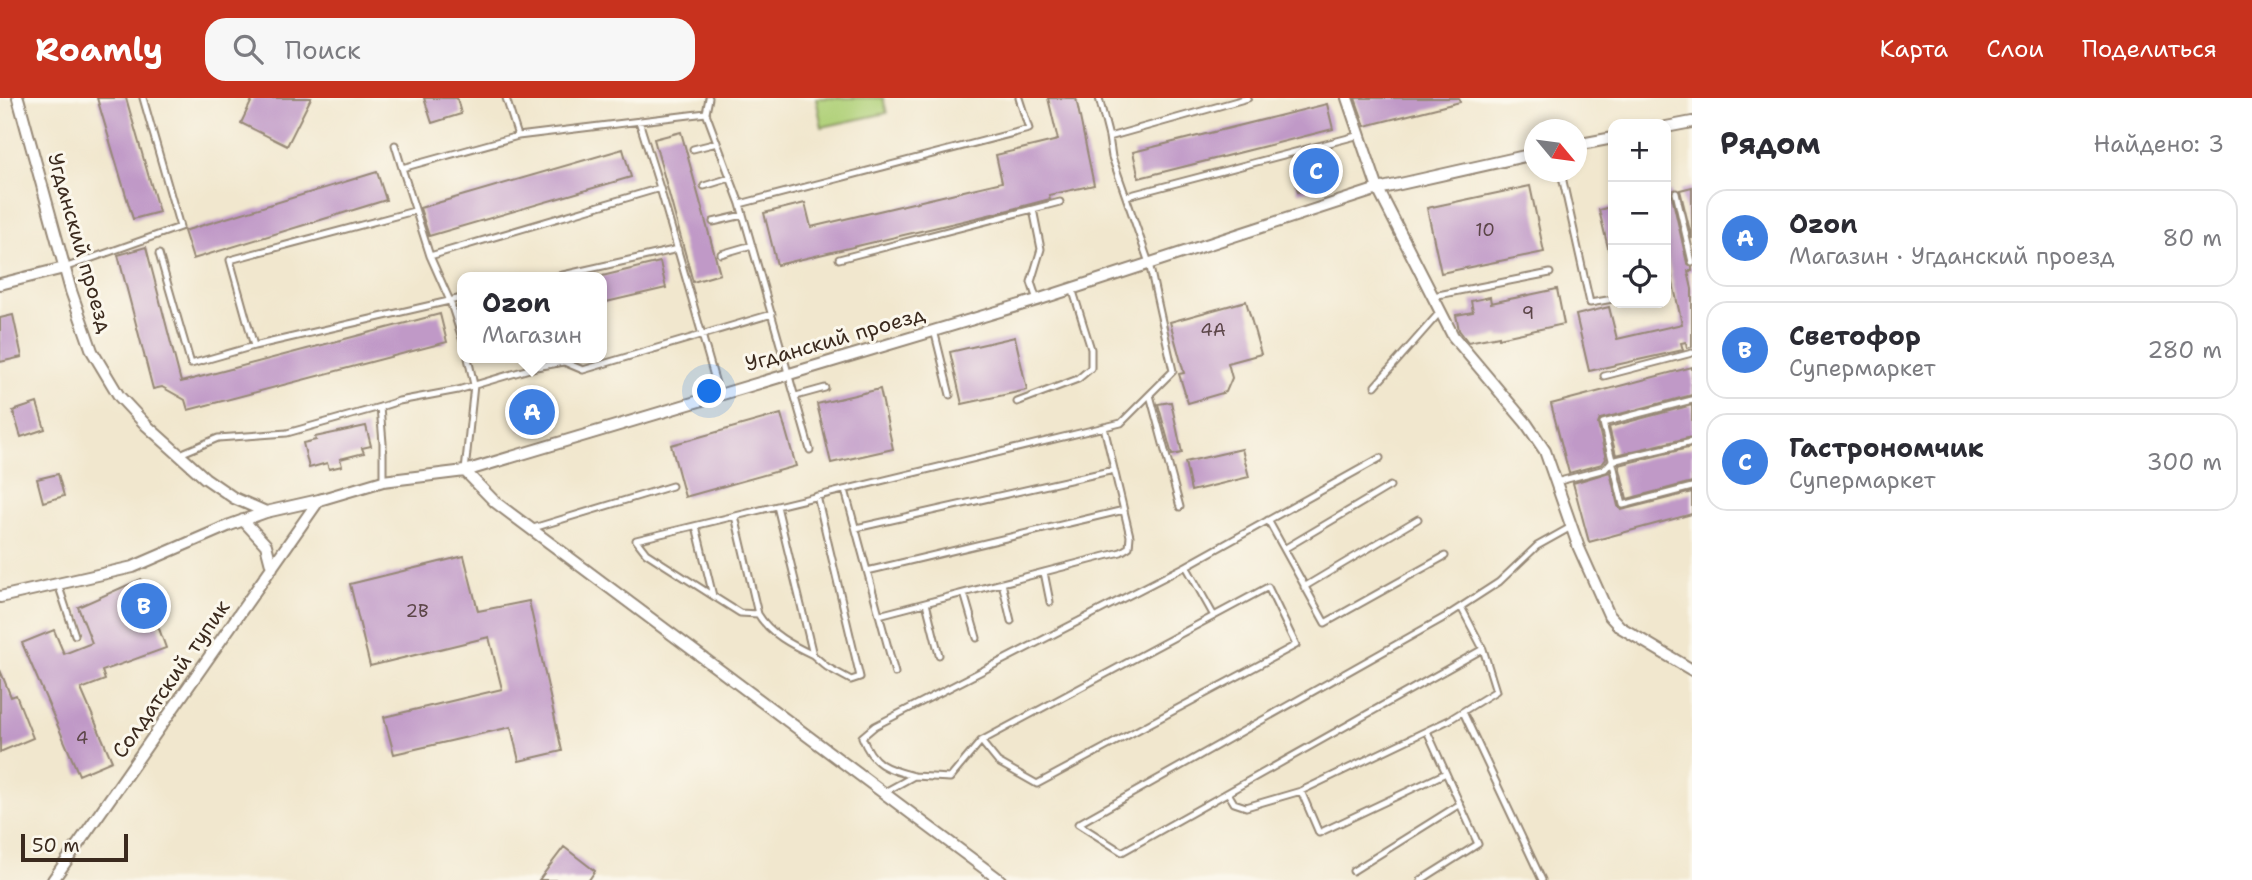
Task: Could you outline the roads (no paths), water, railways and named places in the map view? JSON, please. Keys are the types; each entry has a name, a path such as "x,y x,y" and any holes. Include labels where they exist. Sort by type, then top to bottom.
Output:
{"street":[{"name":"Угданский проезд","path":"18,98 64,268 92,351 114,388 146,425 205,478 234,498 266,512 383,481 442,476 465,471 1037,300 1378,189 1524,156"},
{"path":"1348,98 1378,189 1453,336 1527,423 1545,451 1571,527 1609,615 1620,626 1692,670"},
{"path":"1671,126 1692,122"},
{"path":"1587,143 1608,139"},
{"path":"0,284 64,268"},
{"path":"465,471 495,502 530,529 1000,880"},
{"name":"Солдатский тупик","path":"54,880 319,500"},
{"path":"0,597 133,567 266,512"},
{"path":"243,520 265,545 272,568"}],"lane":[{"path":"64,268 180,228 143,98"},
{"path":"506,98 518,136"},
{"path":"709,98 706,113 740,204 810,450"},
{"path":"740,204 1029,129 1019,98"},
{"path":"758,614 740,612 713,596 646,553 636,540 1121,423 1173,371 1149,262 1112,157 1099,98"},
{"path":"1109,137 1248,98"},
{"path":"402,168 518,136 706,113"},
{"path":"639,121 719,394"},
{"path":"1127,196 1360,135"},
{"path":"693,149 717,143"},
{"path":"395,145 414,211 457,322"},
{"path":"704,186 730,178"},
{"path":"1563,182 1590,303 1608,300"},
{"path":"430,256 660,188"},
{"path":"1676,193 1692,262"},
{"path":"839,259 1060,202"},
{"path":"1033,209 1041,248 1031,282 1037,300"},
{"path":"254,346 230,260 414,211"},
{"path":"713,222 743,215"},
{"path":"722,254 752,245"},
{"path":"576,272 678,249"},
{"path":"159,254 191,364 254,346 457,299"},
{"path":"1433,296 1550,273"},
{"path":"1017,402 1078,379 1091,368 1091,349 1072,288"},
{"path":"1375,386 1441,311"},
{"path":"607,363 772,314"},
{"path":"934,330 950,395"},
{"path":"1604,376 1692,353"},
{"path":"465,471 474,385 469,363"},
{"path":"179,455 218,438 287,433 398,401 458,390 558,363"},
{"path":"566,363 583,370 607,363"},
{"path":"796,396 825,388"},
{"path":"1150,395 1180,506"},
{"path":"1692,400 1603,423 1623,505 1692,488"},
{"path":"380,407 383,481"},
{"path":"879,615 1121,552 1129,547 1130,536 1104,427"},
{"path":"1556,482 1605,469 1612,461 1692,442"},
{"path":"981,741 998,762 1037,783 1296,645 1268,587 981,741 950,778 914,776 887,769 868,753 862,737 875,726 1186,566 1380,458"},
{"path":"856,528 1114,470"},
{"path":"530,529 672,486"},
{"path":"1284,549 1390,486"},
{"path":"845,490 895,673"},
{"path":"735,516 758,614 765,626 851,680 860,677 817,496"},
{"path":"777,506 813,655"},
{"path":"867,571 1124,510"},
{"path":"1304,587 1419,519"},
{"path":"1268,520 1325,623 1445,556"},
{"path":"696,526 713,596"},
{"path":"1483,649 1122,852 1078,824 1461,607 1499,582 1537,546 1571,527"},
{"path":"1186,566 1214,616"},
{"path":"1044,572 1050,602"},
{"path":"1003,583 1010,621"},
{"path":"58,584 75,635"},
{"path":"964,593 977,638"},
{"path":"926,603 939,655"},
{"path":"1228,793 1234,803 1246,807 1301,791 1427,731 1496,691 1483,649 1461,607"},
{"path":"1463,712 1542,880"},
{"path":"1421,880 1478,844 1427,731"},
{"path":"1301,791 1319,833 1446,773"},
{"path":"883,793 914,776"},
{"path":"1353,871 1460,804"}],"place":[{"name":"Гастрономчик","path":"1316,171"},
{"name":"Ozon","path":"532,412"},
{"name":"Светофор","path":"144,606"}]}
